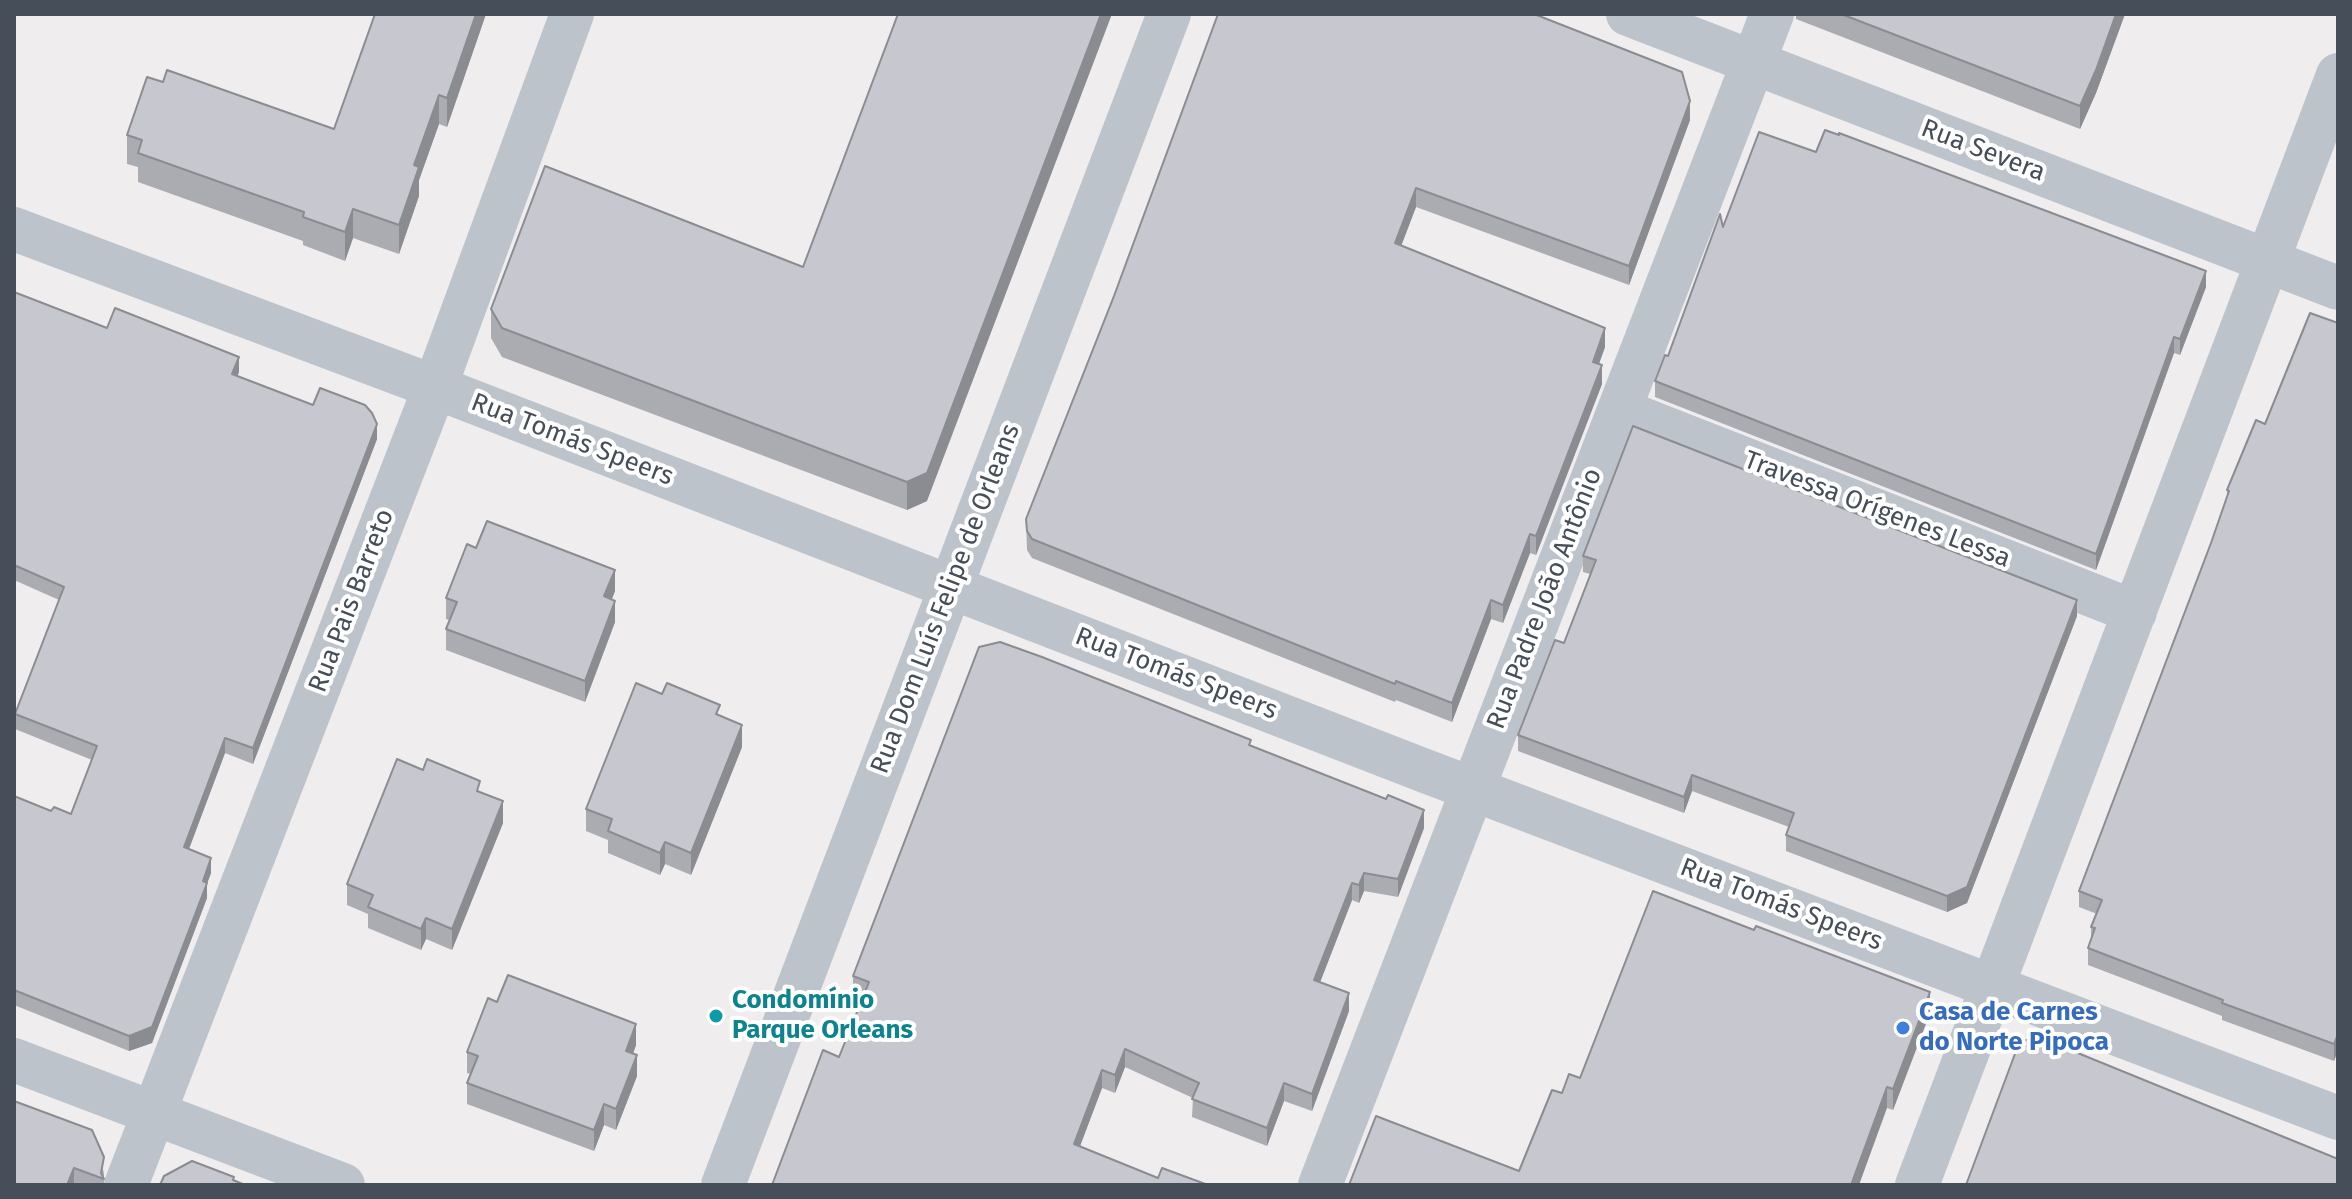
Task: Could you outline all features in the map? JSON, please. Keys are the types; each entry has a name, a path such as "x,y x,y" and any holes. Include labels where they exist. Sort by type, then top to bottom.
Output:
{"street":[{"name":"Rua Pais Barreto","path":"126,1185 435,387 572,14"},
{"name":"Rua Dom Luís Felipe de Orleans","path":"723,1185 1169,14"},
{"name":"Rua Severa","path":"1628,14 2338,288"},
{"name":"Rua Padre João Antônio","path":"1320,1185 1772,14"},
{"path":"1917,1185 2338,75"},
{"name":"Rua Tomás Speers","path":"14,229 435,387 1472,788 2338,1118"},
{"name":"Travessa Orígenes Lessa","path":"1619,410 2135,612"},
{"path":"14,1060 343,1185"}],"building":[{"path":"375,14 476,14 447,98 439,95 414,165 419,167 399,225 353,209 345,232 303,217 304,212 138,153 142,140 127,135 147,77 163,82 167,70 334,129"},
{"path":"898,14 1101,14 927,473 907,482 502,328 491,309 545,166 803,267"},
{"path":"1218,14 1534,14 1682,72 1690,101 1629,266 1416,188 1395,243 1605,328 1593,362 1602,365 1536,536 1530,534 1503,605 1491,600 1452,703 1396,681 1395,684 1032,539 1027,531 1026,519 1114,296"},
{"path":"1841,14 2116,14 2080,106"},
{"path":"1825,130 2206,271 2180,339 2174,337 2096,554 1655,381 1665,355 1668,356 1720,214 1723,227 1759,132 1816,152"},
{"path":"14,292 107,328 115,308 239,357 232,374 313,405 320,388 365,405 377,424 253,748 225,738 184,847 211,858 203,881 207,883 152,1027 129,1036 14,990 14,796 51,811 54,807 71,814 97,746 15,714 64,587 14,565"},
{"path":"2310,313 2338,323 2338,1034 2334,1044 2222,1003 2223,1000 2088,948 2095,928 2091,927 2102,900 2079,891 2211,543 2227,490 2256,420 2265,424"},
{"path":"1633,426 2077,600 1967,887 1947,896 1786,835 1794,813 1692,775 1684,797 1518,735 1555,640 1564,643 1596,560 1583,556"},
{"path":"487,521 615,570 604,596 615,601 585,681 446,629 457,602 446,598 467,544 476,548"},
{"path":"1000,642 1251,740 1249,745 1386,799 1388,795 1424,810 1398,879 1364,873 1359,885 1352,883 1314,980 1349,993 1312,1094 1284,1083 1267,1128 1192,1099 1199,1083 1125,1049 1115,1075 1102,1070 1074,1144 1158,1178 1162,1168 1208,1185 772,1185 823,1050 839,1057 869,982 853,976 979,647"},
{"path":"636,683 662,694 667,683 720,705 716,714 742,725 691,853 665,842 660,853 608,831 612,819 586,809"},
{"path":"397,759 423,770 427,759 480,781 477,791 503,801 452,929 426,918 421,929 368,907 373,895 347,884"},
{"path":"1653,891 1754,930 1756,926 1930,992 1893,1089 1887,1087 1851,1185 1349,1185 1376,1116 1519,1171 1552,1090 1562,1093 1569,1074 1580,1078"},
{"path":"508,975 636,1024 626,1051 637,1055 616,1109 604,1104 594,1130 467,1083 478,1056 467,1052 488,998 497,1002"},
{"path":"2036,1036 2338,1159 2338,1185 1966,1185 2019,1043"},
{"path":"14,1101 92,1130 104,1157 101,1173 104,1179 74,1168 67,1185 14,1185"},
{"path":"192,1161 234,1177 233,1180 245,1185 160,1185 164,1176"}],"place":[{"name":"Condomínio Parque Orleans","path":"716,1016"},
{"name":"Casa de Carnes do Norte Pipoca","path":"1903,1028"}]}
